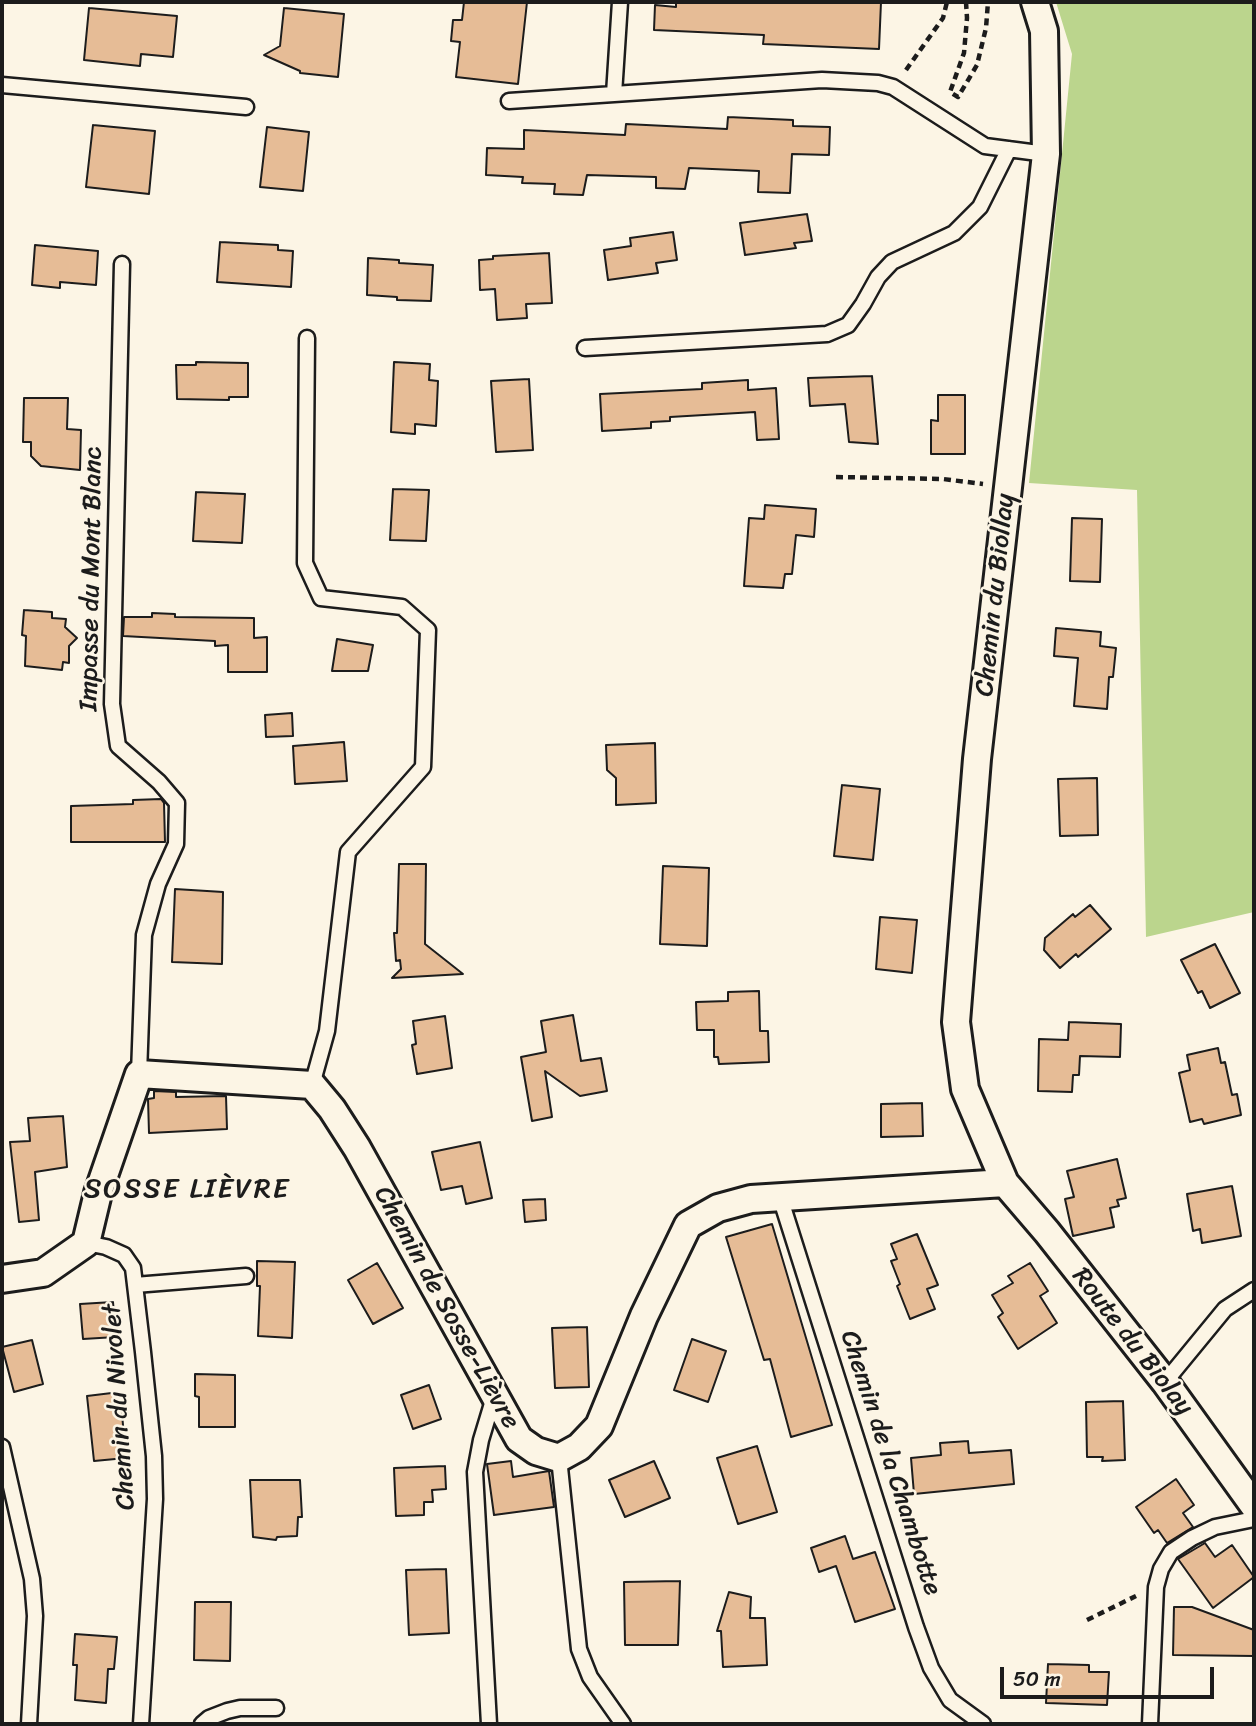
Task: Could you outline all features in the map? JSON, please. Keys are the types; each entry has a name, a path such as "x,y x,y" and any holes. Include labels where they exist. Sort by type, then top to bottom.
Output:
{"street":[{"name":"Chemin du Biollay","path":"1005,1183 965,1089 956,1022 977,759 1046,154 1044,31 1035,2"},
{"path":"2,1279 43,1273 86,1242 98,1193 139,1074 312,1085"},
{"name":"Chemin de Sosse-Lièvre","path":"312,1085 332,1109 356,1148 519,1438 536,1451 559,1458"},
{"path":"559,1458 579,1447 599,1426 644,1316 688,1225 718,1208 751,1199 1005,1183"},
{"name":"Route du Biolay","path":"1005,1183 1165,1382 1254,1506"}],"lane":[{"path":"614,94 620,2"},
{"path":"509,101 822,80 878,83 893,87 985,146 1046,154"},
{"path":"2,85 246,107"},
{"path":"585,348 827,334 837,330 848,324 863,304 877,276 892,262 954,233 980,207 1009,149"},
{"name":"Impasse du Mont Blanc","path":"122,264 112,705 118,746 159,782 177,803 176,844 158,884 144,935 139,1074"},
{"path":"307,338 305,563 321,598 402,607 428,630 423,767 348,852 327,1031 312,1085"},
{"name":"Chemin de la Chambotte","path":"779,1198 931,1668 950,1700 983,1724"},
{"name":"Chemin du Nivolet","path":"86,1242 124,1255 133,1268 135,1285 154,1456 155,1499 141,1724"},
{"path":"135,1285 246,1276"},
{"path":"1165,1382 1225,1309 1254,1290"},
{"path":"489,1724 475,1472 494,1397"},
{"path":"2,1447 32,1579 35,1616 29,1724"},
{"path":"559,1458 579,1649 590,1678 624,1724"},
{"path":"1150,1724 1156,1587 1161,1569 1171,1552 1192,1538 1215,1527 1254,1519"},
{"path":"202,1724 209,1717 240,1708 276,1708"}],"path":[{"path":"893,87 943,18 947,2"},
{"path":"966,2 964,53 950,92 958,97 977,65 986,29 988,2"},
{"path":"836,477 943,479 1008,488"},
{"path":"1087,1620 1156,1587"}],"green space":[{"path":"1056,2 1254,2 1254,912 1146,937 1137,490 1029,483 1072,54"}],"building":[{"path":"464,2 527,2 518,84 456,77 460,42 451,41 453,20 462,20"},
{"path":"676,2 881,2 879,49 763,44 764,35 654,30 655,5 676,7"},
{"path":"89,8 177,16 173,57 141,54 140,66 84,60"},
{"path":"284,8 344,14 338,77 300,73 264,55 280,46"},
{"path":"728,117 793,120 793,126 830,127 829,155 792,154 790,193 758,192 759,171 689,168 685,189 656,188 656,177 587,175 583,195 554,194 555,184 522,183 523,177 486,175 487,148 524,149 524,130 625,135 626,124 727,129"},
{"path":"93,125 155,131 149,194 86,187"},
{"path":"267,127 309,132 303,191 260,187"},
{"path":"807,214 812,241 794,243 796,248 745,255 740,223"},
{"path":"673,232 677,260 656,263 658,273 608,280 604,250 631,246 630,238"},
{"path":"220,242 278,245 278,250 293,251 291,287 217,282"},
{"path":"35,245 98,251 96,285 60,282 60,288 32,285"},
{"path":"549,253 552,303 526,304 527,318 497,320 495,289 480,290 479,260 493,259 493,256"},
{"path":"368,258 433,265 431,301 397,300 397,297 367,295"},
{"path":"196,362 248,363 248,397 229,397 229,400 177,399 176,365 196,365"},
{"path":"394,362 430,364 429,380 438,381 436,426 415,424 415,434 391,432"},
{"path":"872,376 878,444 849,442 845,404 810,406 808,378"},
{"path":"529,379 533,450 496,452 491,381"},
{"path":"748,380 748,390 776,388 779,439 757,440 755,412 670,417 670,421 651,422 651,428 602,431 600,394 702,389 702,383"},
{"path":"938,395 965,395 965,454 931,454 931,420 938,421"},
{"path":"24,398 68,398 67,429 81,430 80,470 41,466 31,456 31,442 23,442"},
{"path":"393,489 429,490 426,541 390,540"},
{"path":"196,492 245,494 242,543 193,541"},
{"path":"765,505 816,509 814,537 796,535 792,574 785,574 783,588 744,586 749,518 764,519"},
{"path":"1072,518 1102,519 1100,582 1070,581"},
{"path":"24,610 52,612 52,618 66,619 65,627 77,638 69,646 69,663 63,662 62,670 25,666 26,636 22,635"},
{"path":"152,613 175,614 175,617 254,618 254,638 267,637 267,672 228,672 228,645 215,646 215,641 123,636 124,617 152,617"},
{"path":"1056,628 1101,632 1100,646 1116,648 1113,677 1109,677 1107,709 1074,706 1078,658 1054,656"},
{"path":"337,639 373,645 368,671 332,671"},
{"path":"292,713 293,736 266,737 265,715"},
{"path":"344,742 347,781 295,784 293,746"},
{"path":"655,743 656,803 616,805 616,778 607,770 606,745"},
{"path":"1097,778 1098,835 1060,836 1058,779"},
{"path":"842,785 880,789 873,860 834,856"},
{"path":"161,799 164,803 165,842 71,842 71,806 133,804 133,800"},
{"path":"399,864 426,864 425,944 463,974 392,978 401,969 400,960 396,961 394,933 397,933"},
{"path":"663,866 709,868 707,946 660,944"},
{"path":"175,889 223,892 222,964 172,962"},
{"path":"1090,905 1111,929 1078,957 1076,954 1060,968 1044,950 1045,938 1073,914 1075,917"},
{"path":"880,917 917,920 912,973 876,969"},
{"path":"1215,944 1240,993 1210,1008 1202,991 1198,993 1181,960"},
{"path":"759,991 760,1031 768,1031 769,1062 719,1064 718,1057 714,1057 714,1030 697,1030 696,1002 728,1001 728,992"},
{"path":"573,1015 581,1061 601,1058 607,1091 580,1096 545,1071 552,1117 532,1121 521,1057 546,1052 541,1021"},
{"path":"445,1016 452,1068 417,1074 412,1045 416,1044 413,1021"},
{"path":"1069,1022 1121,1024 1120,1057 1080,1056 1079,1075 1073,1075 1072,1092 1038,1091 1039,1039 1068,1040"},
{"path":"1218,1048 1221,1063 1225,1062 1232,1095 1237,1094 1241,1115 1204,1124 1202,1119 1190,1122 1179,1073 1190,1070 1187,1055"},
{"path":"154,1091 176,1092 176,1097 226,1096 227,1129 149,1133 148,1099 154,1098"},
{"path":"922,1103 923,1136 881,1137 881,1104"},
{"path":"63,1116 67,1167 35,1172 39,1220 19,1222 10,1142 30,1141 28,1118"},
{"path":"480,1142 492,1198 466,1204 462,1186 441,1190 432,1152"},
{"path":"1117,1159 1126,1198 1117,1200 1119,1206 1110,1208 1114,1227 1073,1236 1065,1199 1074,1197 1067,1171"},
{"path":"1232,1186 1241,1236 1202,1243 1200,1229 1193,1231 1187,1194"},
{"path":"545,1199 546,1220 525,1222 523,1200"},
{"path":"772,1224 832,1425 791,1437 770,1359 764,1360 726,1237"},
{"path":"917,1234 938,1285 927,1289 935,1309 910,1319 897,1286 900,1284 891,1261 897,1259 891,1244"},
{"path":"257,1261 295,1262 292,1338 258,1336 260,1286 257,1286"},
{"path":"377,1263 403,1308 373,1324 348,1280"},
{"path":"1030,1263 1048,1291 1040,1296 1057,1323 1018,1349 998,1317 1003,1313 992,1295 1013,1283 1008,1276"},
{"path":"113,1302 116,1337 83,1339 80,1304"},
{"path":"587,1327 589,1387 555,1388 552,1328"},
{"path":"692,1339 726,1351 708,1402 674,1390"},
{"path":"32,1340 43,1384 14,1392 2,1347"},
{"path":"195,1374 235,1375 235,1427 199,1427 199,1397 195,1396"},
{"path":"429,1385 441,1419 413,1429 401,1395"},
{"path":"120,1392 126,1458 94,1461 87,1396"},
{"path":"1123,1401 1125,1460 1102,1461 1103,1457 1087,1457 1086,1402"},
{"path":"968,1441 969,1453 1011,1450 1014,1484 914,1494 911,1458 941,1455 940,1443"},
{"path":"757,1446 777,1512 738,1524 717,1458"},
{"path":"511,1461 513,1477 549,1471 554,1507 494,1515 487,1464"},
{"path":"654,1461 670,1498 625,1517 609,1480"},
{"path":"445,1466 446,1489 432,1490 433,1502 424,1502 424,1515 396,1516 394,1468"},
{"path":"1176,1479 1194,1505 1183,1513 1193,1527 1167,1543 1158,1530 1154,1533 1136,1507"},
{"path":"250,1480 300,1480 302,1517 298,1517 297,1536 277,1537 276,1540 253,1537"},
{"path":"845,1536 853,1559 875,1552 895,1609 855,1622 836,1566 819,1572 811,1548"},
{"path":"1205,1543 1215,1557 1232,1545 1254,1577 1213,1608 1178,1559"},
{"path":"446,1569 449,1633 409,1635 406,1570"},
{"path":"680,1581 678,1645 625,1645 624,1582"},
{"path":"729,1592 751,1597 750,1618 765,1618 767,1665 723,1667 721,1631 717,1631"},
{"path":"195,1602 231,1602 230,1661 194,1660"},
{"path":"1174,1607 1192,1607 1254,1630 1254,1656 1173,1655"},
{"path":"75,1634 117,1637 114,1669 108,1669 106,1703 75,1700"},
{"path":"1048,1664 1089,1665 1089,1672 1109,1672 1107,1705 1046,1703"}],"district":[{"name":"SOSSE LIÈVRE","path":"187,1190"}]}
